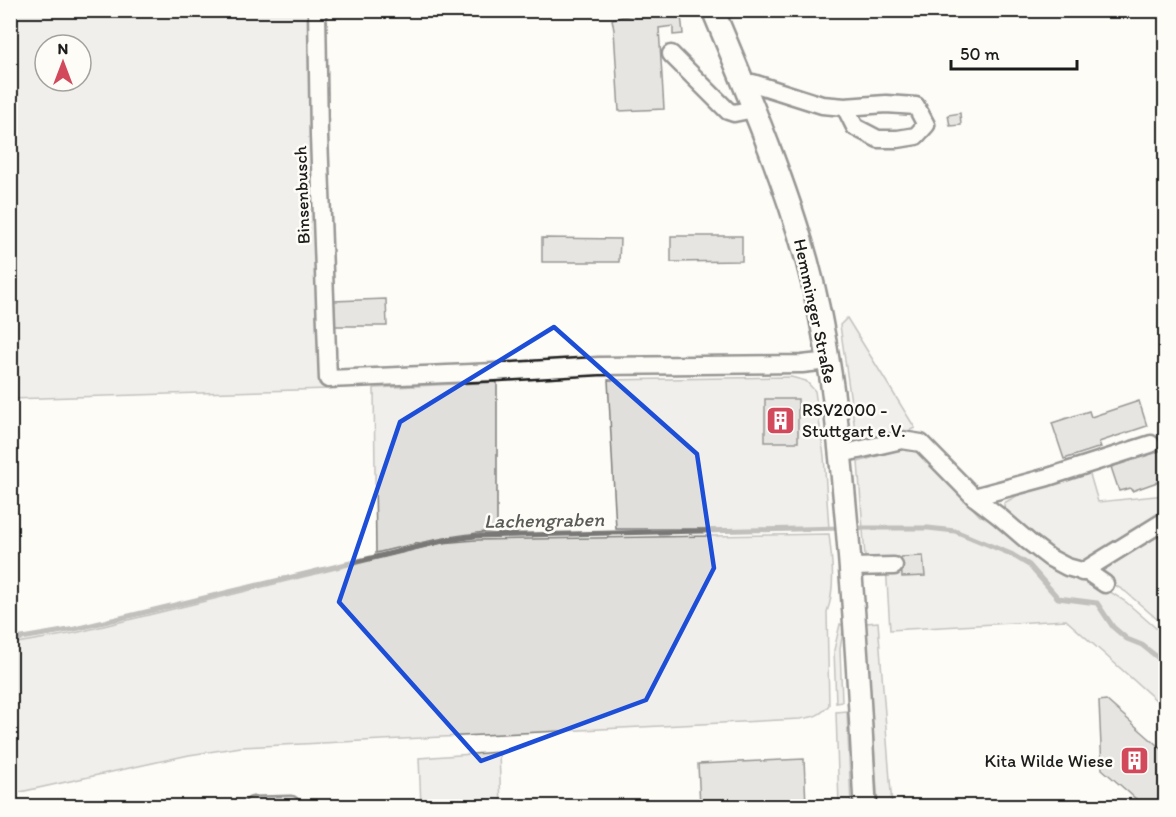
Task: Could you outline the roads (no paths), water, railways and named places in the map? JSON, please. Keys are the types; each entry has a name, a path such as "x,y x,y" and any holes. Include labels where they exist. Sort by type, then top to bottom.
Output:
{"main road":[{"name":"Hemminger Straße","path":"713,10 745,85 795,220 829,361 841,454 850,559 865,807"}],"street":[{"name":"Binsenbusch","path":"317,10 328,379 599,366 802,364 829,361"},
{"path":"671,54 728,111 734,113 754,109"},
{"path":"745,85 753,82 822,105 845,107"},
{"path":"841,454 902,441 921,443 974,497 1029,542 1050,558 1067,567 1089,573 1105,584"},
{"path":"974,497 1048,477 1151,444"},
{"path":"1082,572 1166,519"},
{"path":"850,559 894,566"},
{"path":"253,807 291,805 291,807"}],"waterway":[{"name":"Lachengraben","path":"10,640 75,629 442,541 475,536 843,528"},
{"name":"Lachengraben","path":"852,528 928,528 955,531 1011,554 1029,565 1058,598 1097,603 1113,627 1127,639 1142,645 1166,664"}],"place":[{"name":"RSV2000 - Stuttgart e.V.","path":"781,420"},
{"name":"Kita Wilde Wiese","path":"1134,761"}]}
